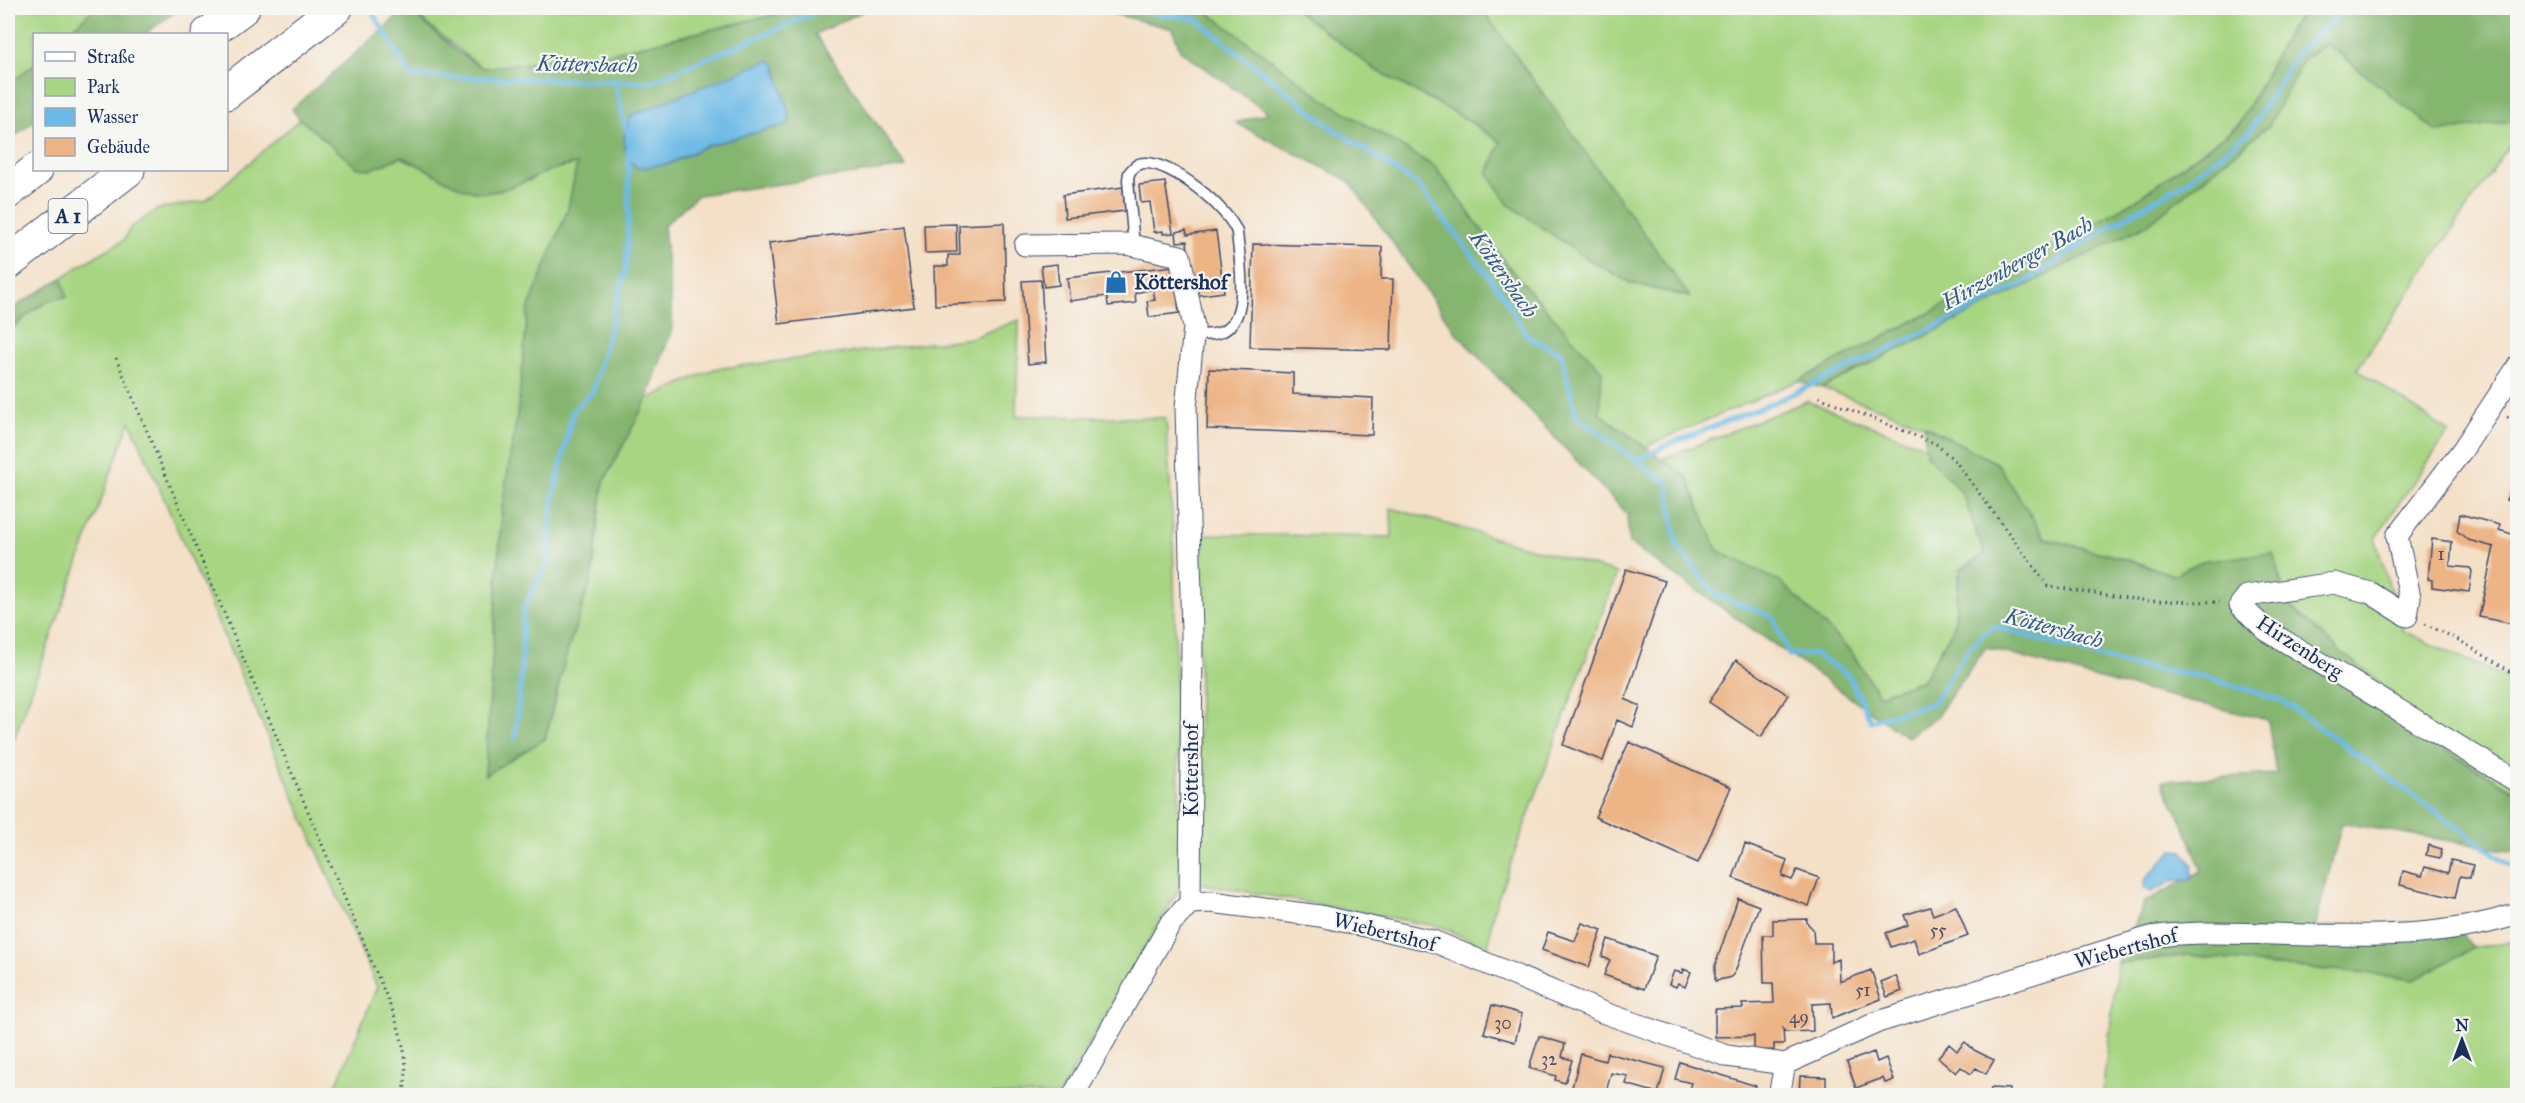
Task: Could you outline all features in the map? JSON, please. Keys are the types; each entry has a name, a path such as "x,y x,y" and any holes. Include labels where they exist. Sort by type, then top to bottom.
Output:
{"highway":[{"path":"213,31 243,8"},
{"path":"238,83 336,8"},
{"name":"A 1","path":"8,192 35,171"},
{"name":"A 1","path":"8,263 127,171"}],"street":[{"name":"Köttershof","path":"1025,244 1126,244 1180,255 1194,327 1186,408 1192,633 1190,903"},
{"path":"2408,616 2410,597 2397,536 2463,449 2517,366"},
{"name":"Hirzenberg","path":"2408,616 2371,593 2334,583 2247,596 2240,605 2266,630 2517,782"},
{"name":"Wiebertshof","path":"1190,903 1211,902 1320,916 1433,941 1602,1012 1727,1056 1785,1064 1878,1022 2150,937 2187,932 2412,935 2465,929 2517,914"},
{"path":"1073,1095 1170,924 1190,903"},
{"path":"1779,1095 1785,1064"}],"lane":[{"path":"1134,246 1128,180 1129,173 1138,164 1145,162 1162,166 1200,189 1234,224 1238,232 1241,287 1239,313 1234,323 1219,333 1193,335"}],"path":[{"path":"116,358 393,1012 405,1046 407,1079 403,1095"},
{"path":"1819,397 1936,444 1956,462 2048,586 2149,601 2214,601 2240,605"},
{"path":"2408,616 2457,639 2517,676"}],"green space":[{"path":"8,8 95,8 67,33 33,33 33,65 8,86"},
{"path":"95,8 180,8 146,33 67,33"},
{"path":"407,8 803,8 606,54 482,68"},
{"path":"407,8 458,52 483,68 606,54 803,8 870,8 815,34 906,167 698,195 664,225 673,326 647,399 603,484 592,577 567,652 545,739 485,775 502,507 518,410 528,310 568,209 577,164 551,170 496,191 483,193 471,191 401,157 372,169 358,168 300,119 292,109","holes":["790,118 787,124 706,146 668,164 624,129"]},
{"path":"1091,8 1202,8 1325,100 1435,167 1512,271 1602,371 1600,414 1687,477 1717,550 1782,583 1852,653 1879,695 1923,680 1954,627 1960,570 1985,554 1962,493 1926,454 1924,425 1998,464 2045,538 2133,561 2173,575 2202,561 2273,553 2287,604 2391,692 2426,739 2517,792 2517,852 2342,823 2315,927 2453,921 2473,948 2414,980 2360,972 2289,967 2190,955 2118,963 2145,902 2202,871 2186,830 2162,781 2276,774 2268,720 2087,676 1986,647 1936,717 1907,737 1629,543 1627,514 1457,334 1349,181 1236,123 1268,113 1180,50 1173,29"},
{"path":"1202,8 1294,8 1376,70 1466,119 1501,142 1488,173 1508,204 1591,261 1631,283 1689,297 1481,8 2306,8 2289,30 2239,124 2133,202 1976,289 1798,381 1645,447 1600,413 1512,271 1435,167 1325,100"},
{"path":"1294,8 1481,8 1690,297 1631,283 1591,261 1508,204 1488,173 1501,142 1466,119 1376,70"},
{"path":"2306,8 2517,8 2517,120 2437,132 2327,44 2305,57 2269,125 2148,224 1822,388 1798,381 1976,289 2133,202 2239,125 2289,30"},
{"path":"2328,44 2437,132 2517,120 2517,135 2357,369 2449,432 2375,538 2403,631 2517,683 2517,792 2426,739 2391,692 2287,604 2273,553 2202,561 2173,575 2133,561 2045,538 1998,464 1924,425 1822,388 2148,224 2269,125 2305,57"},
{"path":"33,65 33,122 8,142 8,86"},
{"path":"300,119 358,168 386,164 396,157 401,157 474,192 491,192 530,180 544,171 577,164 568,209 528,310 518,410 502,507 485,774 567,652 592,577 603,484 647,399 714,369 971,338 1019,320 1016,416 1166,418 1173,533 1181,886 1059,1095 332,1095 377,987 130,421 8,755 8,332 42,305 57,298 66,297 62,278 124,240 130,228 158,209 205,201"},
{"path":"62,278 67,297 42,305 8,332 8,311"},
{"path":"1807,401 1926,447 1926,454 1962,493 1985,554 1960,570 1954,627 1923,680 1879,695 1852,653 1782,583 1717,550 1687,477 1662,459"},
{"path":"1391,508 1617,573 1493,912 1488,949 1442,927 1199,883 1199,534 1392,537"},
{"path":"2517,940 2517,1095 2102,1096 2118,963 2190,955 2289,967 2360,972 2414,980 2473,948"}],"water":[{"path":"769,60 775,64 790,118 787,124 706,146 668,164 638,168 632,163 625,151 624,137 632,115"},
{"path":"2173,850 2183,851 2193,866 2191,880 2175,880 2151,892 2144,888 2146,878"}],"building":[{"path":"1165,182 1173,233 1163,234 1163,231 1154,232 1150,202 1141,203 1139,185"},
{"path":"1123,187 1125,211 1065,218 1063,195"},
{"path":"1004,223 1006,302 935,305 934,266 948,266 948,255 960,255 959,225"},
{"path":"956,224 957,252 925,253 924,225"},
{"path":"904,226 914,307 779,324 769,243"},
{"path":"1186,230 1187,235 1216,231 1224,292 1193,296 1187,241 1177,242 1176,232"},
{"path":"1253,244 1382,247 1381,279 1393,279 1391,350 1250,347"},
{"path":"1057,264 1059,285 1044,287 1041,266"},
{"path":"1174,266 1179,313 1149,317 1147,301 1155,300 1153,289 1135,293 1136,303 1108,306 1107,296 1070,301 1067,278"},
{"path":"1041,280 1046,362 1028,364 1022,281"},
{"path":"1209,369 1293,373 1293,394 1373,398 1372,435 1207,429"},
{"path":"2518,475 2518,506 2506,500"},
{"path":"2460,514 2500,525 2499,530 2518,536 2518,625 2479,617 2494,547 2468,540 2457,531"},
{"path":"2432,539 2452,542 2450,566 2470,568 2472,571 2469,592 2432,587 2432,580 2428,579"},
{"path":"1626,569 1665,581 1625,699 1640,706 1633,727 1617,720 1603,761 1563,745"},
{"path":"1736,660 1788,695 1761,737 1709,702"},
{"path":"1629,742 1731,787 1698,863 1595,817"},
{"path":"1745,844 1787,860 1782,876 1792,880 1797,870 1819,878 1809,906 1733,878"},
{"path":"2428,845 2442,849 2440,858 2426,855"},
{"path":"2451,860 2473,865 2470,878 2460,876 2455,898 2400,885 2403,871 2422,876 2425,867 2448,873"},
{"path":"1738,898 1759,906 1735,972 1731,977 1715,981 1715,966"},
{"path":"1956,906 1968,936 1919,954 1914,939 1891,947 1886,933 1908,925 1904,915 1930,907 1933,915"},
{"path":"1807,919 1807,923 1813,929 1814,943 1831,943 1831,962 1839,959 1840,982 1871,970 1881,999 1832,1018 1831,1003 1812,1004 1813,1031 1785,1032 1783,1029 1784,1044 1774,1044 1774,1050 1754,1051 1754,1036 1715,1037 1715,1009 1743,1008 1742,1004 1774,1003 1773,983 1764,983 1763,935 1773,935 1773,920"},
{"path":"1582,923 1602,930 1589,967 1542,950 1548,932 1575,941"},
{"path":"1608,939 1656,956 1644,989 1604,975 1610,960 1602,957"},
{"path":"1683,969 1691,972 1685,987 1678,983 1676,987 1669,984 1674,971 1682,973"},
{"path":"1896,976 1902,991 1887,997 1881,982"},
{"path":"1492,1005 1522,1014 1515,1042 1484,1033"},
{"path":"1539,1036 1565,1044 1562,1057 1572,1060 1565,1083 1555,1080 1556,1076 1529,1068"},
{"path":"1965,1042 1974,1050 1994,1060 1986,1074 1976,1068 1971,1074 1961,1067 1956,1073 1938,1057 1949,1044 1957,1051"},
{"path":"1874,1052 1877,1062 1886,1058 1894,1080 1885,1083 1883,1078 1856,1088 1847,1062"},
{"path":"1607,1053 1665,1068 1658,1093 1626,1084 1628,1076 1611,1073 1605,1096 1588,1096 1589,1092 1572,1087 1581,1054 1605,1061"},
{"path":"1680,1062 1756,1086 1754,1096 1687,1096 1691,1083 1675,1079"},
{"path":"1800,1076 1826,1077 1826,1096 1799,1096"},
{"path":"1991,1088 2010,1089 2009,1096 1990,1096"}],"waterway":[{"name":"Köttersbach","path":"370,8 411,76 650,82 827,8"},
{"name":"Köttersbach","path":"1120,8 1196,19 1331,127 1418,185 1503,295 1528,337 1561,353 1576,416 1668,484 1676,545 1716,595 1773,617 1789,655 1814,654 1848,675 1871,721 1933,703 1968,649 1993,626 2125,664 2206,677 2283,701 2518,871"},
{"name":"Hirzenberger Bach","path":"1638,460 1667,445 1777,401 1963,314 2024,283 2111,226 2187,181 2249,132 2299,50 2348,8"},
{"path":"615,81 626,131"},
{"path":"515,738 521,676 523,609 547,565 552,505 573,411 593,392 626,267 629,199 628,152"}],"place":[{"name":"Köttershof","path":"1116,282"}]}
